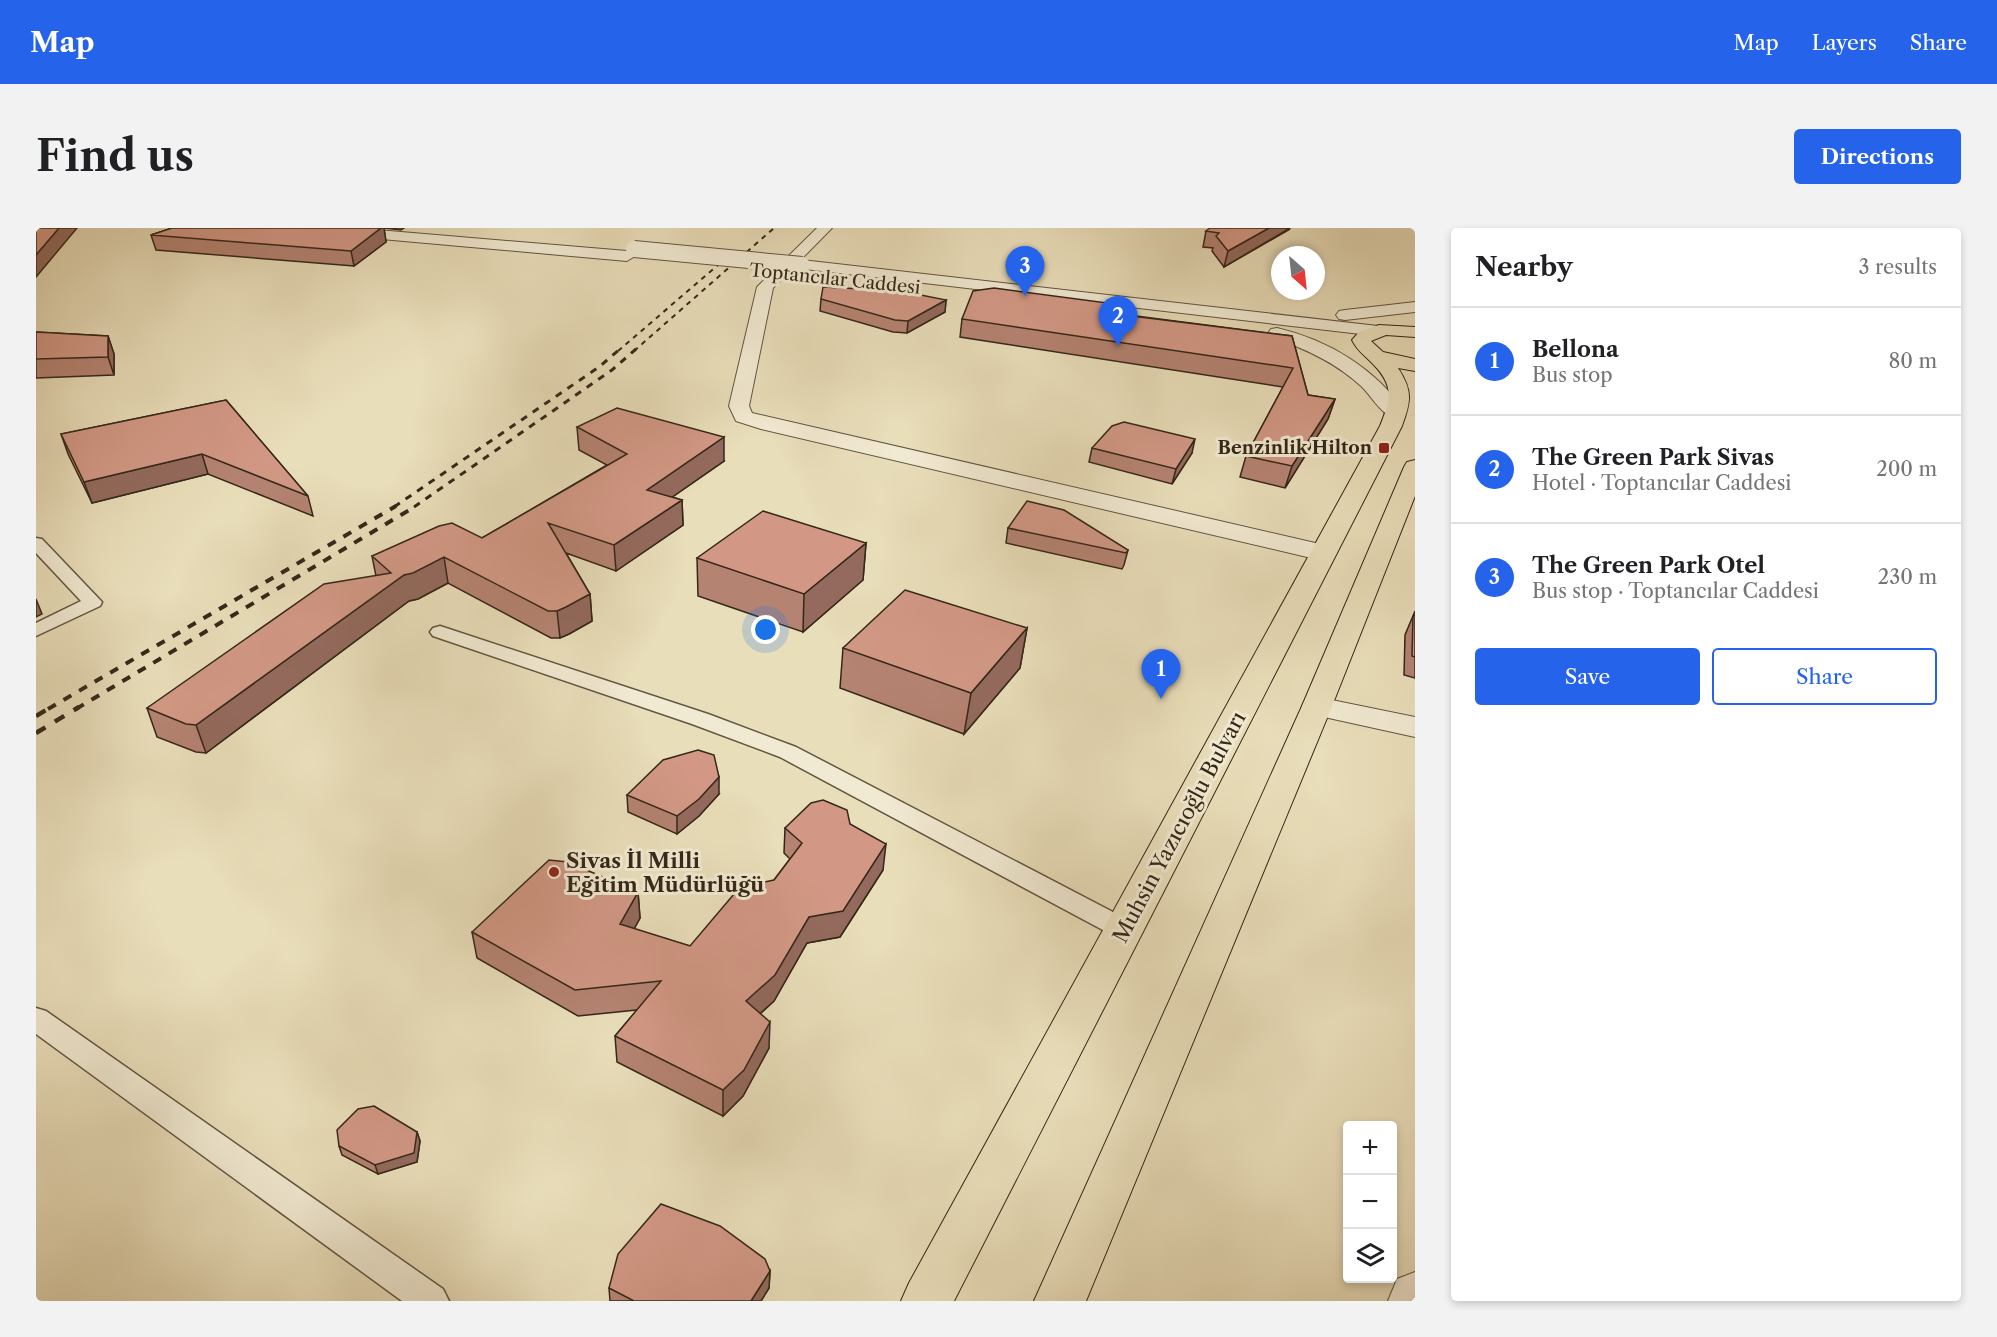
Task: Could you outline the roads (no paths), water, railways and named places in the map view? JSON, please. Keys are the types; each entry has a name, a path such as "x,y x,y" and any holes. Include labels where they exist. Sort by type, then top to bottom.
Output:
{"main road":[{"path":"1378,341 1415,322"},
{"path":"1378,341 1415,332"},
{"name":"Muhsin Yazıcıoğlu Bulvarı","path":"927,1301 1125,930 1396,413 1401,390 1388,370 1378,341"},
{"path":"1378,341 1415,365"},
{"path":"1060,1301 1317,706 1415,467"}],"street":[{"name":"Toptancılar Caddesi","path":"303,228 631,252"},
{"name":"Toptancılar Caddesi","path":"422,228 1233,318 1378,341"},
{"path":"825,228 765,287 739,406 743,417 1324,553"},
{"path":"1233,318 1355,315 1415,307"},
{"path":"1233,318 1284,335 1350,364 1383,395 1396,413"},
{"path":"1317,706 1415,727"}],"lane":[{"path":"36,543 93,602 36,630"},
{"path":"440,632 700,719 788,752 1125,930"},
{"path":"36,1019 432,1301"}],"railway":[{"path":"634,351 774,228"},
{"path":"618,351 718,265"},
{"path":"394,507 599,367 620,349"},
{"path":"414,507 612,370 636,349"},
{"path":"48,709 396,506"},
{"path":"76,709 416,506"},
{"path":"36,716 51,707"},
{"path":"36,733 79,707"}],"place":[{"name":"The Green Park Otel","path":"1025,296"},
{"name":"The Green Park Sivas","path":"1118,346"},
{"name":"Benzinlik Hilton","path":"1384,448"},
{"name":"Bellona","path":"1161,699"},
{"name":"Sivas İl Milli Eğitim Müdürlüğü","path":"554,872"}]}
